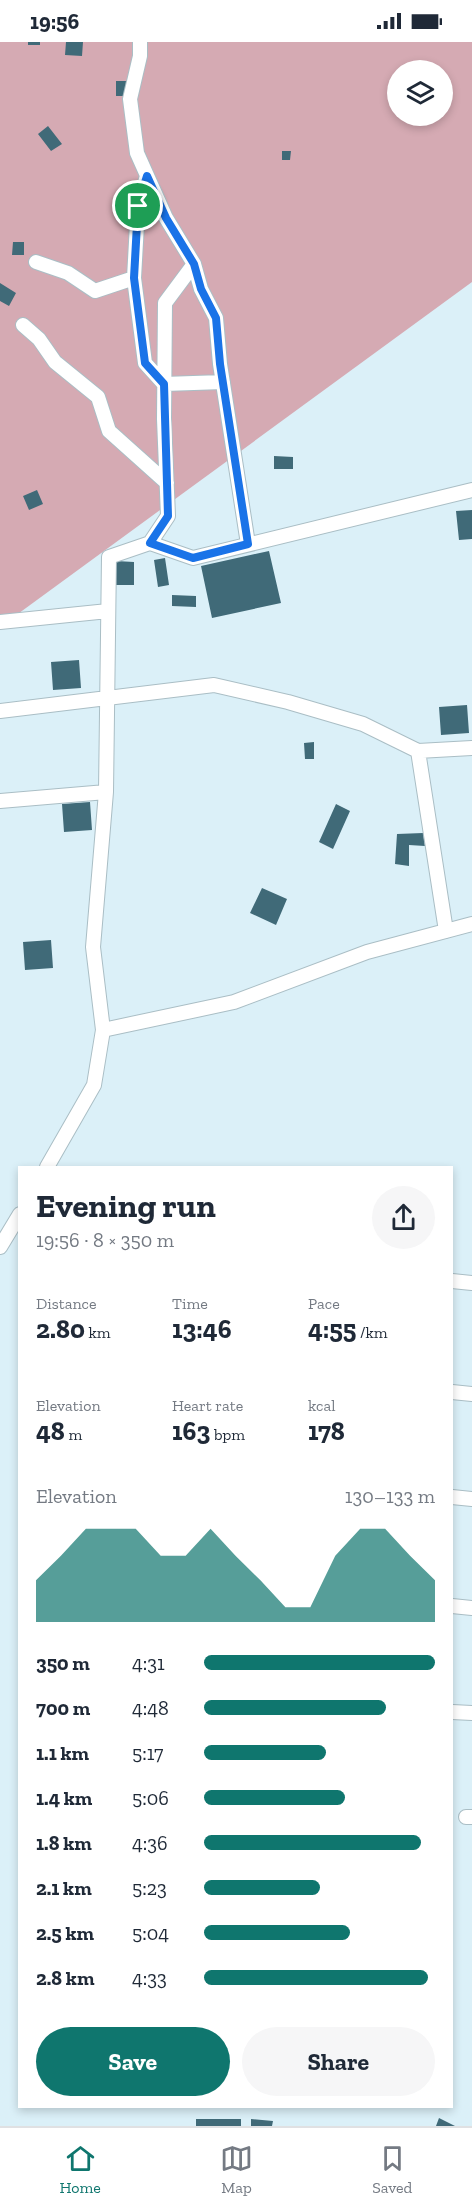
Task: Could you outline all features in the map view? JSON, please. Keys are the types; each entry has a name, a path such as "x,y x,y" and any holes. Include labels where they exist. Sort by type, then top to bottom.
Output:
{"street":[{"path":"140,42 140,56 130,99 137,153 166,218 194,264 201,289 216,318 223,382 248,544"},
{"path":"147,176 138,206 134,278 145,363 164,384 223,382"},
{"path":"36,261 68,273 95,291 134,278"},
{"path":"48,1166 94,1085 102,1030 93,947 106,792 110,557 150,543 168,516 164,384 165,303 194,264"},
{"path":"23,326 39,339 55,362 98,397 109,431 167,483"},
{"path":"150,543 193,558 472,490"},
{"path":"0,622 108,611"},
{"path":"0,711 214,686 288,702 363,724 418,751 472,748"},
{"path":"418,751 446,931"},
{"path":"0,801 106,792"},
{"path":"102,1030 234,1002 367,952 472,924"},
{"path":"0,1247 18,1217"},
{"path":"453,1281 472,1283"},
{"path":"453,1392 472,1394"},
{"path":"453,1497 472,1499"},
{"path":"453,1606 472,1608"},
{"path":"453,1712 472,1713"}],"shaded area":[{"path":"0,42 472,42 472,282 0,627"}],"building":[{"path":"28,42 40,42 40,45 28,45"},
{"path":"66,42 83,42 82,56 65,55"},
{"path":"116,81 128,81 127,96 116,96"},
{"path":"48,126 62,144 51,151 38,134"},
{"path":"282,151 291,151 290,160 282,160"},
{"path":"13,242 24,242 24,255 12,255"},
{"path":"0,283 16,293 9,306 0,301"},
{"path":"274,456 293,457 293,469 274,469"},
{"path":"37,490 43,504 29,510 23,496"},
{"path":"472,510 472,539 459,540 456,511"},
{"path":"269,551 281,603 212,618 201,566"},
{"path":"165,558 169,585 158,587 154,560"},
{"path":"116,561 134,562 134,585 115,585"},
{"path":"172,595 196,596 196,607 172,606"},
{"path":"79,660 81,688 53,690 51,662"},
{"path":"467,705 469,733 441,735 439,707"},
{"path":"314,742 314,759 305,759 304,743"},
{"path":"90,802 92,830 64,832 62,804"},
{"path":"336,804 350,811 333,849 319,842"},
{"path":"423,833 425,846 409,845 409,866 395,864 397,834"},
{"path":"262,888 287,899 276,925 250,913"},
{"path":"51,940 53,968 25,970 23,942"},
{"path":"439,2118 455,2126 436,2126"},
{"path":"196,2119 241,2119 241,2126 196,2126"},
{"path":"251,2119 273,2121 272,2126 251,2126"}],"route":[{"path":"147,176 166,218 194,264 201,289 216,318 220,364 248,544 193,558 150,543 168,516 164,384 145,363 134,278 138,206 147,176"}]}
